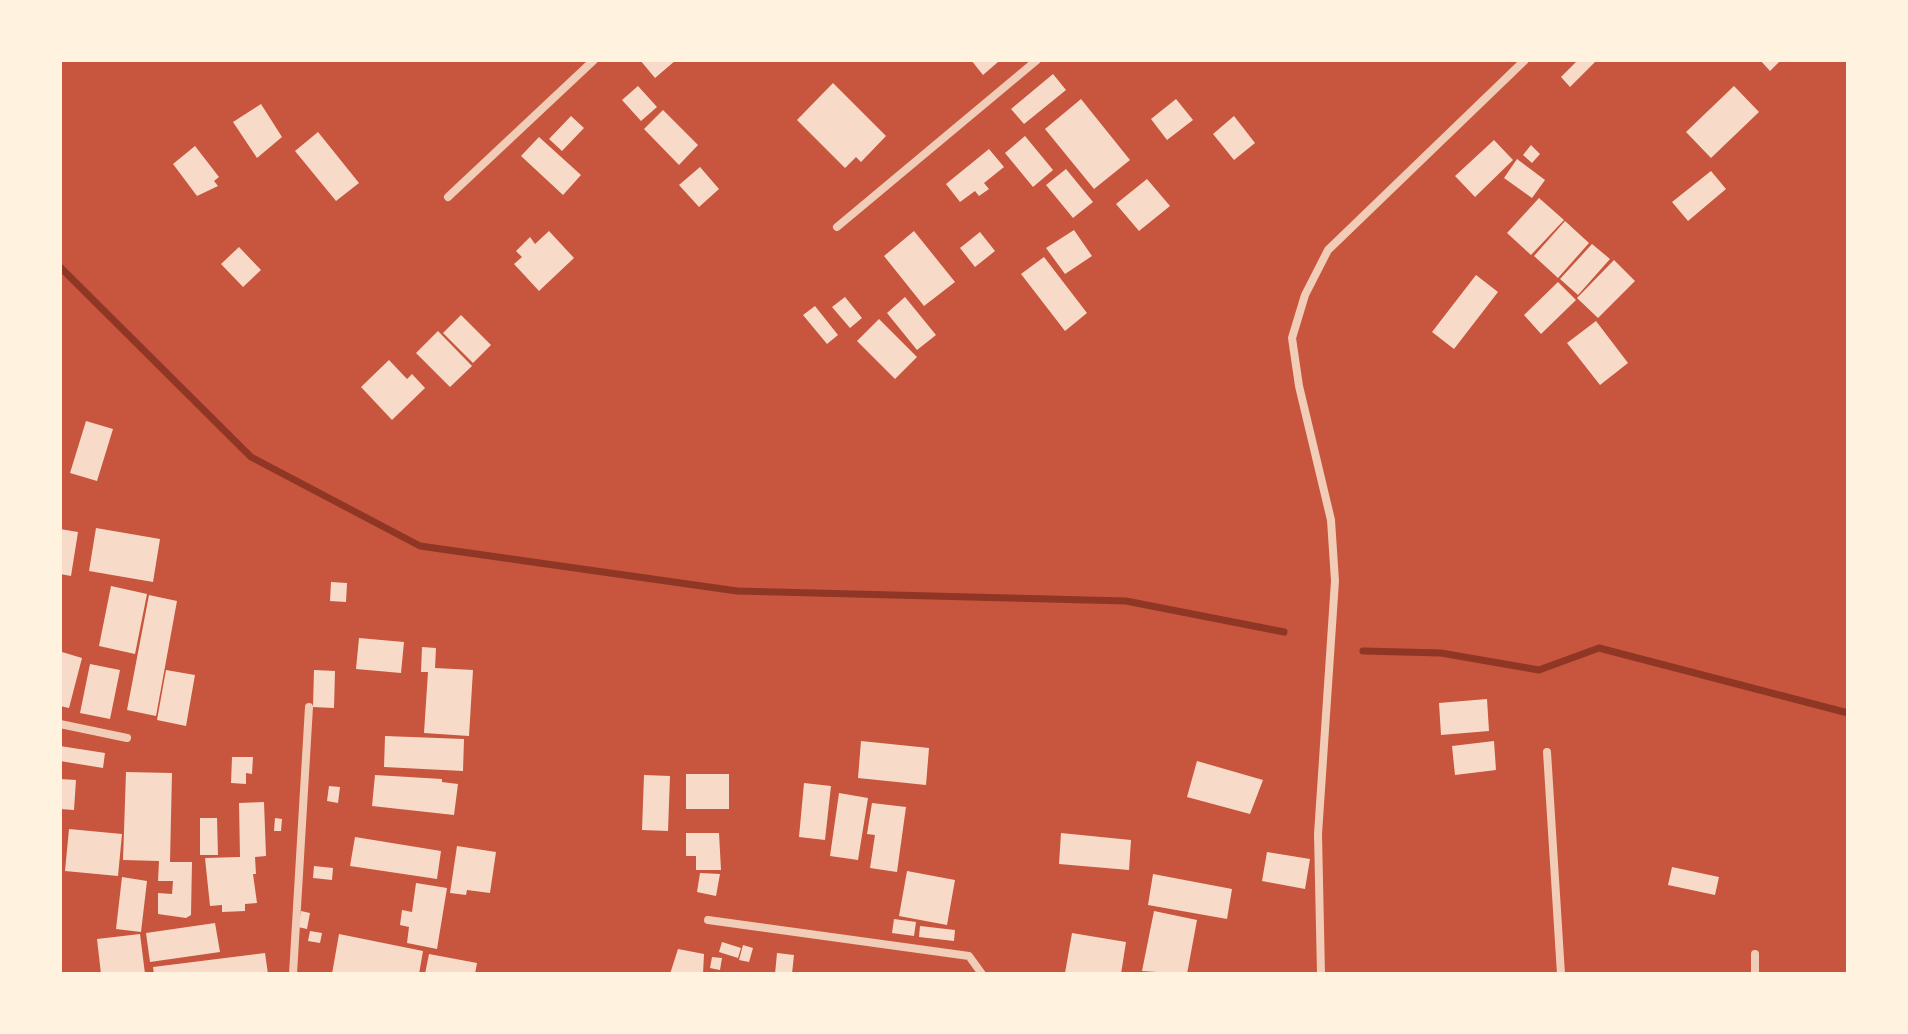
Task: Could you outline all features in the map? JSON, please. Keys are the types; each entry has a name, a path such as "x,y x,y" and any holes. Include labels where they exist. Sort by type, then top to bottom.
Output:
{"street":[{"path":"448,197 594,60"},
{"path":"837,227 1037,60"},
{"path":"1321,974 1318,834 1335,581 1331,520 1299,386 1292,338 1305,295 1328,250 1525,60"},
{"path":"293,974 309,707"},
{"path":"60,724 127,738"},
{"path":"1547,752 1561,974"},
{"path":"708,920 969,956 982,974"},
{"path":"1755,954 1755,974"}],"building":[{"path":"640,60 676,60 655,78"},
{"path":"971,60 996,60 998,62 983,75"},
{"path":"1578,60 1597,60 1570,87 1561,77"},
{"path":"1760,60 1781,60 1770,71"},
{"path":"1053,74 1066,90 1024,124 1011,109"},
{"path":"833,83 886,136 861,162 856,157 845,168 797,120"},
{"path":"638,86 657,107 641,121 622,100"},
{"path":"1734,86 1759,112 1711,158 1686,132"},
{"path":"1081,99 1130,160 1094,189 1045,129"},
{"path":"1176,99 1193,120 1167,140 1151,119"},
{"path":"261,104 282,137 257,158 233,122"},
{"path":"663,110 698,145 679,165 644,129"},
{"path":"571,116 584,128 562,151 549,139"},
{"path":"1234,116 1255,143 1234,160 1213,134"},
{"path":"318,132 359,183 336,201 295,151"},
{"path":"1025,136 1053,170 1033,187 1005,153"},
{"path":"539,137 581,175 563,195 521,156"},
{"path":"1494,140 1513,160 1475,197 1455,176"},
{"path":"1531,145 1540,154 1532,163 1523,155"},
{"path":"195,146 219,177 214,181 218,186 197,196 173,164"},
{"path":"989,149 1004,167 984,183 989,189 979,196 975,191 960,202 946,184"},
{"path":"1517,159 1545,180 1532,198 1504,178"},
{"path":"700,167 719,189 699,207 679,185"},
{"path":"1066,169 1093,202 1073,218 1046,185"},
{"path":"1711,171 1726,189 1688,221 1672,202"},
{"path":"1147,179 1170,206 1139,231 1116,204"},
{"path":"1539,198 1564,220 1531,255 1507,233"},
{"path":"1565,221 1589,243 1558,278 1534,256"},
{"path":"1074,230 1092,256 1065,274 1046,248"},
{"path":"549,231 574,258 539,291 514,264 522,257 516,251 530,237 535,244"},
{"path":"914,231 955,282 924,306 884,256"},
{"path":"980,232 995,251 975,267 960,248"},
{"path":"1592,244 1610,259 1578,295 1560,279"},
{"path":"239,247 261,270 243,287 221,264"},
{"path":"1044,257 1087,313 1065,331 1021,274"},
{"path":"1614,260 1635,281 1598,318 1577,298"},
{"path":"1476,275 1498,292 1454,349 1432,332"},
{"path":"1558,282 1576,300 1541,334 1524,315"},
{"path":"845,297 862,318 850,328 832,307"},
{"path":"905,297 936,335 917,350 887,313"},
{"path":"815,306 838,335 827,344 803,315"},
{"path":"461,315 491,345 473,363 443,333"},
{"path":"879,319 917,357 895,379 857,341"},
{"path":"1596,321 1628,363 1600,385 1567,343"},
{"path":"438,331 472,366 450,387 416,353"},
{"path":"389,360 407,379 412,374 425,388 392,420 361,387"},
{"path":"86,421 113,429 97,481 70,473"},
{"path":"96,528 160,539 153,582 89,571"},
{"path":"60,529 78,532 71,576 60,574"},
{"path":"331,582 347,583 346,602 330,601"},
{"path":"111,586 147,594 135,654 99,646"},
{"path":"149,595 177,601 156,716 127,710"},
{"path":"359,638 404,642 401,673 356,669"},
{"path":"422,647 436,648 435,668 473,670 469,736 424,733 428,672 421,672"},
{"path":"62,652 82,658 69,708 60,706"},
{"path":"90,664 120,670 110,719 80,713"},
{"path":"166,670 195,675 186,726 157,720"},
{"path":"314,670 335,671 334,708 313,707"},
{"path":"1487,699 1489,731 1441,735 1439,703"},
{"path":"385,736 464,739 463,771 384,767"},
{"path":"861,741 929,748 926,785 858,778"},
{"path":"1494,741 1496,770 1455,775 1452,746"},
{"path":"60,746 105,753 103,768 60,761"},
{"path":"232,757 253,757 252,774 246,773 246,784 231,783"},
{"path":"1197,761 1263,780 1250,814 1187,797"},
{"path":"126,772 172,773 170,862 192,862 191,915 186,918 158,914 158,893 172,894 173,881 158,881 159,861 123,860"},
{"path":"686,774 729,774 729,809 686,809"},
{"path":"375,775 442,779 442,782 458,784 454,815 372,806"},
{"path":"644,775 670,776 668,831 642,830"},
{"path":"60,779 76,780 74,810 60,809"},
{"path":"804,783 831,786 825,840 799,837"},
{"path":"329,786 340,787 338,803 327,801"},
{"path":"839,793 868,798 858,860 830,856"},
{"path":"264,802 266,856 255,857 256,874 253,874 257,903 245,904 245,911 222,912 222,905 210,906 205,858 240,857 239,803"},
{"path":"872,803 906,807 897,872 870,868 875,835 867,834"},
{"path":"200,818 217,818 218,855 200,855"},
{"path":"275,818 282,819 281,831 274,831"},
{"path":"69,829 122,834 118,876 65,871"},
{"path":"686,833 719,833 721,870 696,870 696,856 686,856"},
{"path":"1061,833 1131,840 1129,870 1059,864"},
{"path":"355,837 441,851 437,879 350,866"},
{"path":"457,846 496,852 490,893 467,890 466,895 450,893"},
{"path":"1267,852 1310,859 1305,889 1262,881"},
{"path":"314,866 333,868 332,880 313,878"},
{"path":"1672,867 1719,877 1715,895 1668,885"},
{"path":"907,871 955,880 947,925 899,916"},
{"path":"700,873 720,874 716,896 697,892"},
{"path":"1153,874 1232,889 1227,919 1148,905"},
{"path":"122,877 147,881 141,932 116,929"},
{"path":"416,883 447,888 437,949 407,943 409,927 400,925 402,910 412,912"},
{"path":"301,911 310,913 307,929 298,927"},
{"path":"1154,911 1197,920 1187,974 1142,971"},
{"path":"894,919 916,922 914,936 892,933"},
{"path":"215,923 220,952 150,962 146,933"},
{"path":"920,926 955,930 954,941 919,937"},
{"path":"310,931 322,933 320,943 308,941"},
{"path":"1072,933 1126,942 1121,974 1065,973"},
{"path":"140,934 145,974 101,974 97,939"},
{"path":"339,934 423,951 419,974 332,974"},
{"path":"722,942 741,948 738,958 719,952"},
{"path":"743,945 753,948 749,962 739,960"},
{"path":"678,949 704,954 703,974 670,974"},
{"path":"265,953 268,974 154,974 153,967"},
{"path":"777,953 794,955 792,974 775,974"},
{"path":"429,954 477,963 475,974 425,974"},
{"path":"712,957 722,958 720,970 710,968"}],"waterway":[{"path":"60,267 251,457 420,546 737,591 1126,601 1284,632"},
{"path":"1363,651 1441,653 1539,670 1599,648 1848,713"}]}
